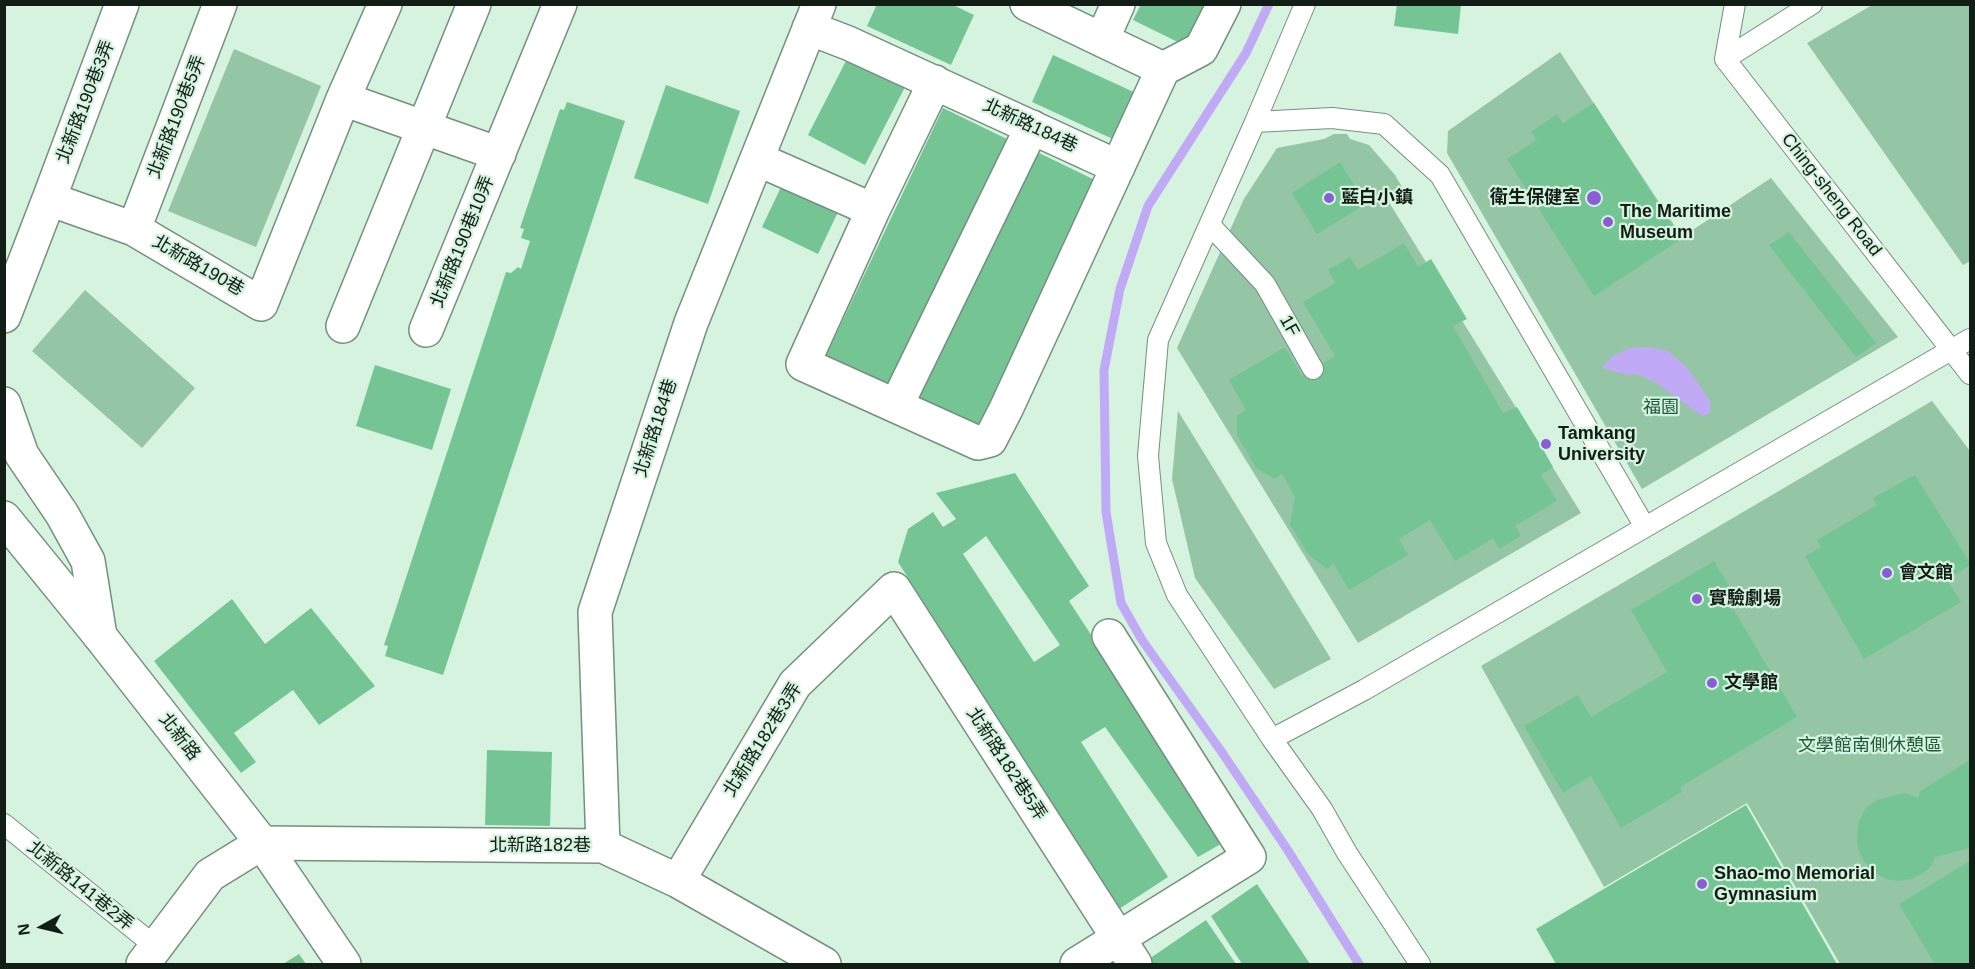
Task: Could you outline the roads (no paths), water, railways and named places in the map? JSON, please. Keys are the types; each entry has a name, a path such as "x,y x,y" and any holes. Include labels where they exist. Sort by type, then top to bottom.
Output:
{"street":[{"name":"北新路190巷3弄","path":"49,199 122,4"},
{"name":"北新路190巷5弄","path":"134,229 220,4"},
{"path":"343,326 474,4"},
{"name":"北新路190巷10弄","path":"426,330 560,4"},
{"path":"1027,4 1163,69"},
{"path":"1102,40 1118,4"},
{"path":"935,82 873,210 803,364 978,443 990,440 1006,409 1163,69 1201,49 1224,4"},
{"name":"北新路190巷","path":"49,199 134,229 261,304 379,6"},
{"name":"北新路184巷","path":"603,846 596,612 691,323 814,16 848,43 1118,166"},
{"name":"北新路190巷10弄","path":"343,99 499,154"},
{"path":"896,406 1032,127"},
{"path":"757,159 873,210"},
{"path":"4,316 49,199"},
{"path":"4,404 22,455 62,514 88,561 100,636"},
{"name":"北新路","path":"4,518 100,636 262,843 344,964"},
{"name":"北新路182巷3弄","path":"678,881 795,684 894,589"},
{"name":"北新路182巷5弄","path":"894,589 1127,952"},
{"path":"1077,964 1127,952 1249,857 1109,636"},
{"path":"149,956 210,875 262,843"},
{"name":"北新路182巷","path":"262,843 603,846 678,881 824,964"}],"lane":[{"path":"1305,4 1210,225 1158,339 1148,456 1156,543 1177,595 1272,739 1322,809 1347,853 1420,964"},
{"path":"1725,59 1735,4"},
{"path":"1725,59 1812,4"},
{"name":"Ching-sheng Road","path":"1725,59 1971,374"},
{"path":"1255,122 1332,118 1384,124 1440,175 1645,528"},
{"name":"1F","path":"1210,225 1265,284 1313,369"},
{"path":"1272,739 1364,690 1971,339"},
{"name":"北新路141巷2弄","path":"4,824 149,956"}],"waterway":[{"path":"1269,4 1246,53 1148,206 1120,289 1104,370 1106,512 1121,603 1142,640 1287,849 1359,964"}],"place":[{"name":"藍白小鎮","path":"1329,198"},
{"name":"衛生保健室","path":"1594,198"},
{"name":"The Maritime Museum","path":"1608,222"},
{"name":"Tamkang University","path":"1546,444"},
{"name":"會文館","path":"1887,573"},
{"name":"實驗劇場","path":"1697,599"},
{"name":"文學館","path":"1712,683"},
{"name":"Shao-mo Memorial Gymnasium","path":"1702,884"}],"park label":[{"name":"福園","path":"1661,408"},
{"name":"文學館南側休憩區","path":"1870,746"}]}
